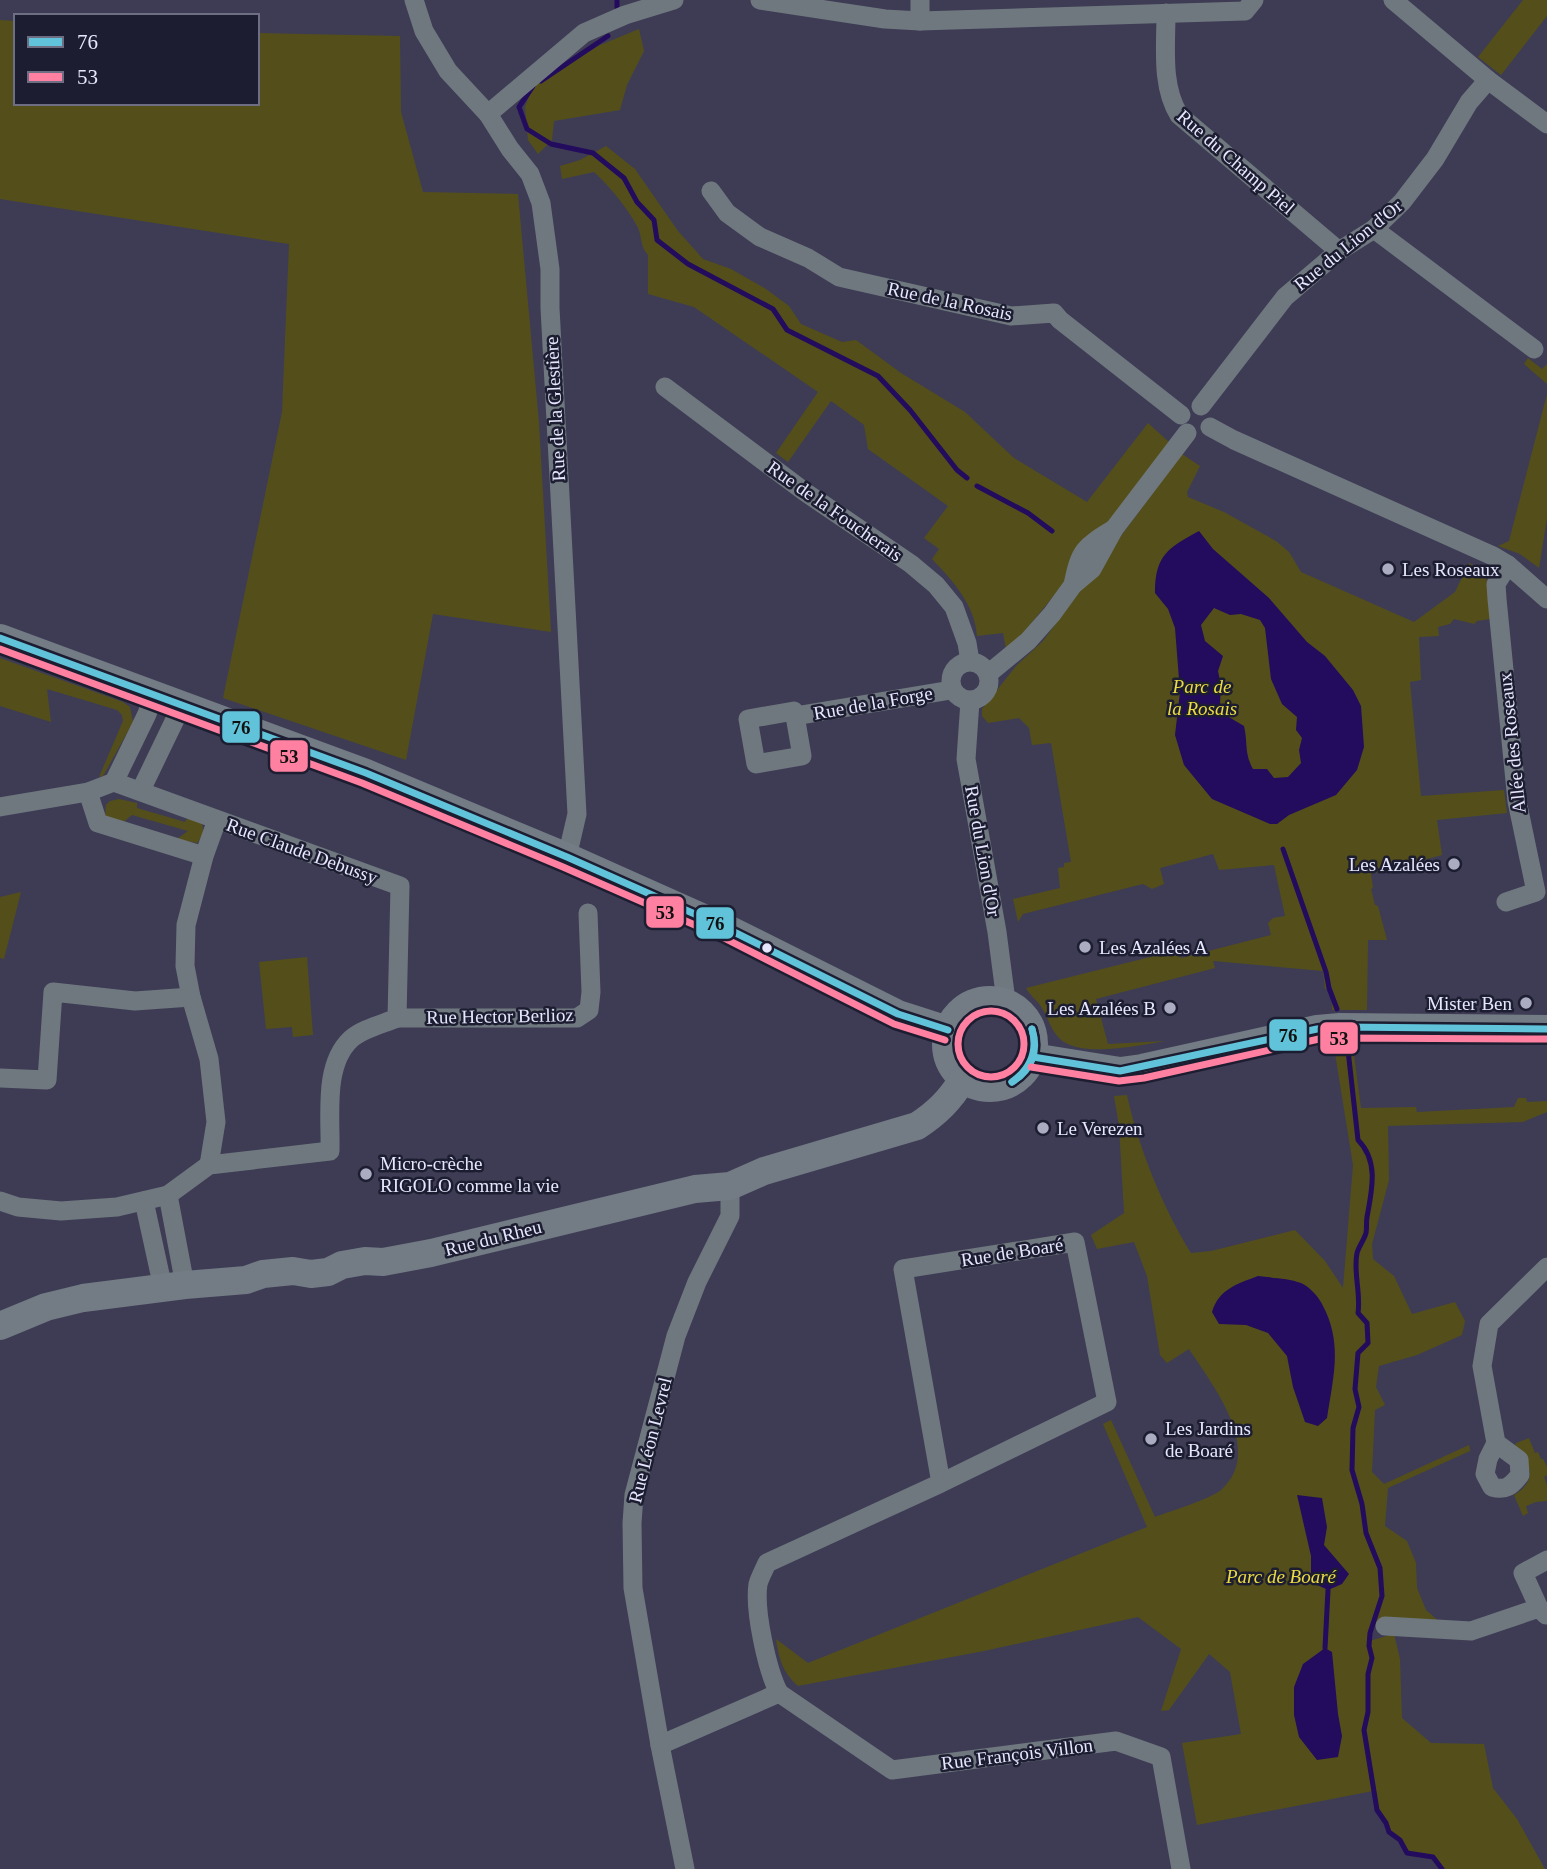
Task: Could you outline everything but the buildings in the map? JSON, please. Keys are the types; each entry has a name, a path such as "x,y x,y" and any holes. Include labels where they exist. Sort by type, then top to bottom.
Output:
{"main road":[{"path":"0,638 366,773 567,857 763,945 898,1014 948,1030"},
{"path":"985,1000 1006,1001 1017,1008 1029,1022 1035,1039 1033,1058 1025,1072 1012,1083 995,1089 978,1087 962,1079 951,1066 946,1048 948,1030 956,1016 969,1005 985,1000"},
{"path":"1033,1058 1120,1071 1328,1028 1547,1029"},
{"name":"Rue du Rheu","path":"0,1326 46,1307 83,1298 246,1280 262,1274 328,1272 342,1265 365,1261 383,1262 431,1253 642,1200 695,1189 730,1186 764,1171 917,1126 951,1099 962,1079"}],"street":[{"name":"Rue de la Glestière","path":"414,0 424,31 448,71 488,114 530,174 541,203 550,269 577,814 567,857"},
{"path":"488,114 584,33 625,15 674,0"},
{"path":"760,0 884,19 920,21 1030,8 1166,13 1245,11 1254,0"},
{"path":"920,0 920,21"},
{"path":"1392,0 1488,80 1547,124"},
{"name":"Rue du Champ Piel","path":"1166,13 1167,86 1170,101 1179,114 1339,251"},
{"name":"Rue du Lion d'Or","path":"1201,406 1285,297 1339,251 1374,229 1420,181 1458,118 1488,80"},
{"name":"Rue de la Rosais","path":"711,191 727,213 761,237 808,258 839,277 1011,316 1054,313 1184,424"},
{"path":"1374,229 1534,349"},
{"name":"Rue de la Foucherais","path":"664,387 805,492 911,564 936,585 954,607 967,643 970,662"},
{"path":"988,674 1028,641 1073,585 1097,562 1114,529 1184,424 1192,405 1206,408 1211,417 1210,427 1200,435 1184,424"},
{"path":"1210,427 1493,556 1508,565 1547,599"},
{"name":"Allée des Roseaux","path":"1506,902 1536,892 1517,801 1497,599 1496,584 1508,565"},
{"path":"964,662 981,665 988,674 989,686 982,697 970,701 957,696 951,690 953,671 964,662"},
{"name":"Rue de la Forge","path":"795,716 951,690"},
{"path":"0,807 88,792 114,782 154,694"},
{"name":"Rue du Lion d'Or","path":"970,701 966,759 997,932 1006,1001"},
{"path":"141,790 182,705"},
{"name":"Rue Claude Debussy","path":"114,782 400,886 397,1018"},
{"path":"88,792 98,823 204,856"},
{"path":"209,1165 216,1122 209,1059 185,966 186,925 204,856 217,820"},
{"name":"Rue Hector Berlioz","path":"397,1018 578,1018 589,1010 591,992 588,913"},
{"path":"0,1078 47,1080 53,992 135,1001 191,997"},
{"path":"0,1201 18,1208 61,1211 117,1207 168,1195 209,1165 330,1151 332,1076 338,1054 353,1037 397,1018"},
{"name":"Rue Léon Levrel","path":"685,1869 633,1588 634,1495 676,1336 697,1282 730,1216 730,1186"},
{"path":"168,1195 174,1286"},
{"path":"144,1202 174,1286"},
{"name":"Rue de Boaré","path":"779,1693 770,1676 757,1600 759,1581 767,1563 941,1483 1107,1402 1075,1242 903,1269 941,1483"},
{"path":"1496,1443 1482,1366 1489,1324 1547,1267"},
{"path":"1385,1626 1471,1631 1543,1611 1523,1573 1547,1560"},
{"path":"660,1745 779,1693"},
{"name":"Rue François Villon","path":"779,1693 892,1770 1116,1741 1161,1756 1181,1869"}],"green space":[{"path":"1523,0 1547,0 1547,16 1501,75 1478,57"},
{"path":"0,20 14,21 14,105 259,105 259,33 400,36 401,112 423,192 518,194 539,423 551,632 433,614 406,760 223,698 282,412 289,244 0,199"},
{"path":"639,29 644,51 627,85 620,110 554,121 552,140 538,154 528,140 525,107 533,86 598,46"},
{"path":"606,146 635,169 678,231 703,259 731,269 766,289 789,306 801,324 842,342 856,340 901,373 965,412 1014,458 1087,502 1148,423 1169,442 1056,593 1019,638 1006,649 1003,633 977,636 967,604 955,585 932,559 939,549 924,538 948,506 868,449 864,425 831,401 788,462 776,453 818,392 694,307 648,294 648,255 643,248 638,228 622,203 594,172 562,179 560,166 580,160"},
{"path":"1528,358 1542,369 1547,364 1547,384 1524,364"},
{"path":"1547,394 1547,518 1539,568 1520,554 1498,546 1509,541"},
{"name":"Parc de la Rosais","path":"1182,454 1200,466 1187,492 1188,497 1224,512 1276,541 1289,552 1301,572 1414,622 1455,592 1469,563 1486,571 1490,619 1474,624 1454,619 1450,624 1438,627 1439,636 1419,637 1421,680 1410,682 1421,796 1504,790 1507,813 1437,820 1442,855 1371,874 1371,889 1387,940 1368,940 1367,1010 1332,1010 1331,988 1325,989 1323,971 1213,961 1215,968 1096,999 1108,1044 1166,1041 1110,1049 1080,1048 1059,1038 1040,1005 1026,988 1154,956 1154,947 1159,949 1176,944 1181,958 1271,935 1268,923 1273,918 1285,916 1274,865 1219,870 1213,854 1160,868 1164,884 1152,889 1143,884 1023,914 1018,922 1013,899 1060,888 1058,868 1071,862 1051,743 1032,745 1029,728 1019,718 988,723 982,716 982,709 1016,666 1043,641"},
{"path":"0,658 123,702 130,707 133,722 103,776 99,777 123,721 122,715 117,710 47,689 51,722 0,706"},
{"path":"119,799 137,803 137,808 185,822 188,817 201,822 202,835 197,843 177,839 188,831 132,815 121,824 105,818 106,805"},
{"path":"21,892 4,959 0,958 0,897"},
{"path":"307,957 313,1035 293,1037 292,1027 266,1029 259,962"},
{"name":"Parc de Boaré","path":"1350,1046 1354,1055 1361,1108 1416,1107 1417,1112 1514,1107 1518,1098 1526,1098 1527,1102 1547,1101 1547,1112 1523,1122 1388,1126 1389,1180 1372,1244 1373,1259 1394,1276 1412,1314 1455,1302 1465,1321 1462,1335 1417,1355 1379,1366 1376,1387 1385,1405 1375,1410 1372,1472 1384,1484 1469,1445 1470,1451 1388,1488 1385,1526 1407,1541 1416,1563 1417,1588 1426,1610 1442,1624 1381,1619 1371,1630 1369,1641 1394,1634 1400,1659 1402,1718 1431,1743 1484,1744 1493,1788 1517,1819 1545,1869 1442,1869 1433,1857 1407,1853 1388,1830 1373,1791 1197,1825 1182,1743 1241,1734 1230,1672 1209,1654 1169,1710 1161,1711 1181,1649 1138,1617 984,1651 798,1686 785,1671 779,1653 776,1639 808,1663 1147,1527 1103,1424 1111,1420 1155,1517 1200,1501 1221,1490 1233,1474 1238,1456 1237,1438 1231,1418 1189,1349 1167,1363 1160,1355 1147,1276 1134,1242 1097,1249 1091,1235 1124,1213 1119,1126 1114,1096 1127,1095 1153,1177 1191,1253 1211,1251 1295,1230 1325,1261 1343,1288 1353,1165 1334,1047"},
{"path":"1529,1438 1535,1453 1538,1452 1547,1467 1547,1475 1544,1477 1547,1501 1526,1506 1528,1513 1523,1516 1514,1495 1527,1483 1530,1472 1525,1460 1514,1448 1516,1443"}],"shaded area":[{"path":"1199,531 1213,549 1269,598 1307,642 1325,656 1353,690 1361,706 1364,747 1357,770 1336,795 1289,815 1277,824 1270,824 1212,799 1184,765 1175,735 1180,692 1175,628 1168,609 1155,593 1158,570 1165,554","holes":["1214,608 1230,615 1241,614 1260,620 1265,628 1271,679 1282,704 1297,717 1296,730 1302,738 1299,750 1301,763 1288,777 1274,778 1267,769 1253,769 1247,753 1244,726 1227,716 1220,703 1218,671 1223,656 1205,641 1201,625"]},
{"path":"1258,1276 1301,1283 1319,1299 1329,1320 1335,1348 1334,1375 1327,1418 1318,1426 1305,1422 1293,1387 1287,1356 1268,1333 1246,1325 1219,1324 1212,1312 1224,1293"},
{"path":"1297,1495 1322,1498 1327,1527 1324,1545 1349,1574 1342,1584 1328,1590 1311,1582 1311,1556"},
{"path":"1325,1648 1332,1652 1342,1736 1338,1757 1317,1760 1299,1737 1294,1715 1294,1687 1303,1664"}],"waterway":[{"path":"617,0 617,7"},
{"path":"541,81 608,36"},
{"path":"533,86 519,107 527,129 551,144 593,153 624,178 637,202 654,220 657,240 688,264 773,309 787,330 878,376 910,410 957,470 967,478"},
{"path":"977,486 1028,513 1052,531"},
{"path":"1283,849 1337,1009"},
{"path":"1348,1050 1358,1140 1369,1157 1372,1176 1366,1233 1356,1260 1358,1313 1367,1323 1368,1343 1358,1353 1355,1389 1359,1407 1353,1428 1352,1470 1362,1504 1366,1533 1380,1568 1382,1596 1370,1633 1372,1658 1368,1674 1368,1712 1364,1730 1377,1810 1389,1832 1400,1840 1407,1853 1433,1857 1442,1869"},
{"path":"1325,1648 1328,1590"}],"transit line":[{"name":"76","path":"0,638 366,773 567,857 726,928 898,1014 948,1030"},
{"name":"53","path":"0,649 362,783 722,937 894,1024 945,1040"},
{"name":"53","path":"991,1011 1004,1014 1014,1021 1021,1031 1024,1044 1021,1057 1014,1067 1004,1074 991,1077 978,1074 968,1067 961,1057 958,1044 961,1031 968,1021 978,1014 991,1011"},
{"name":"76","path":"1012,1082 1024,1071 1031,1059 1034,1045 1032,1029"},
{"name":"76","path":"1012,1082 1025,1072 1032,1059 1035,1045 1032,1029"},
{"name":"76","path":"1033,1057 1120,1071 1317,1029 1547,1029"},
{"name":"53","path":"1031,1067 1119,1081 1144,1078 1319,1039 1547,1039"}],"place":[{"name":"Les Roseaux","path":"1388,569"},
{"name":"Les Azalées","path":"1454,864"},
{"name":"Les Azalées A","path":"1085,947"},
{"name":"Mister Ben","path":"1526,1003"},
{"name":"Les Azalées B","path":"1170,1008"},
{"name":"Le Verezen","path":"1043,1128"},
{"name":"Micro-crèche RIGOLO comme la vie","path":"366,1174"},
{"name":"Les Jardins de Boaré","path":"1151,1439"}]}
